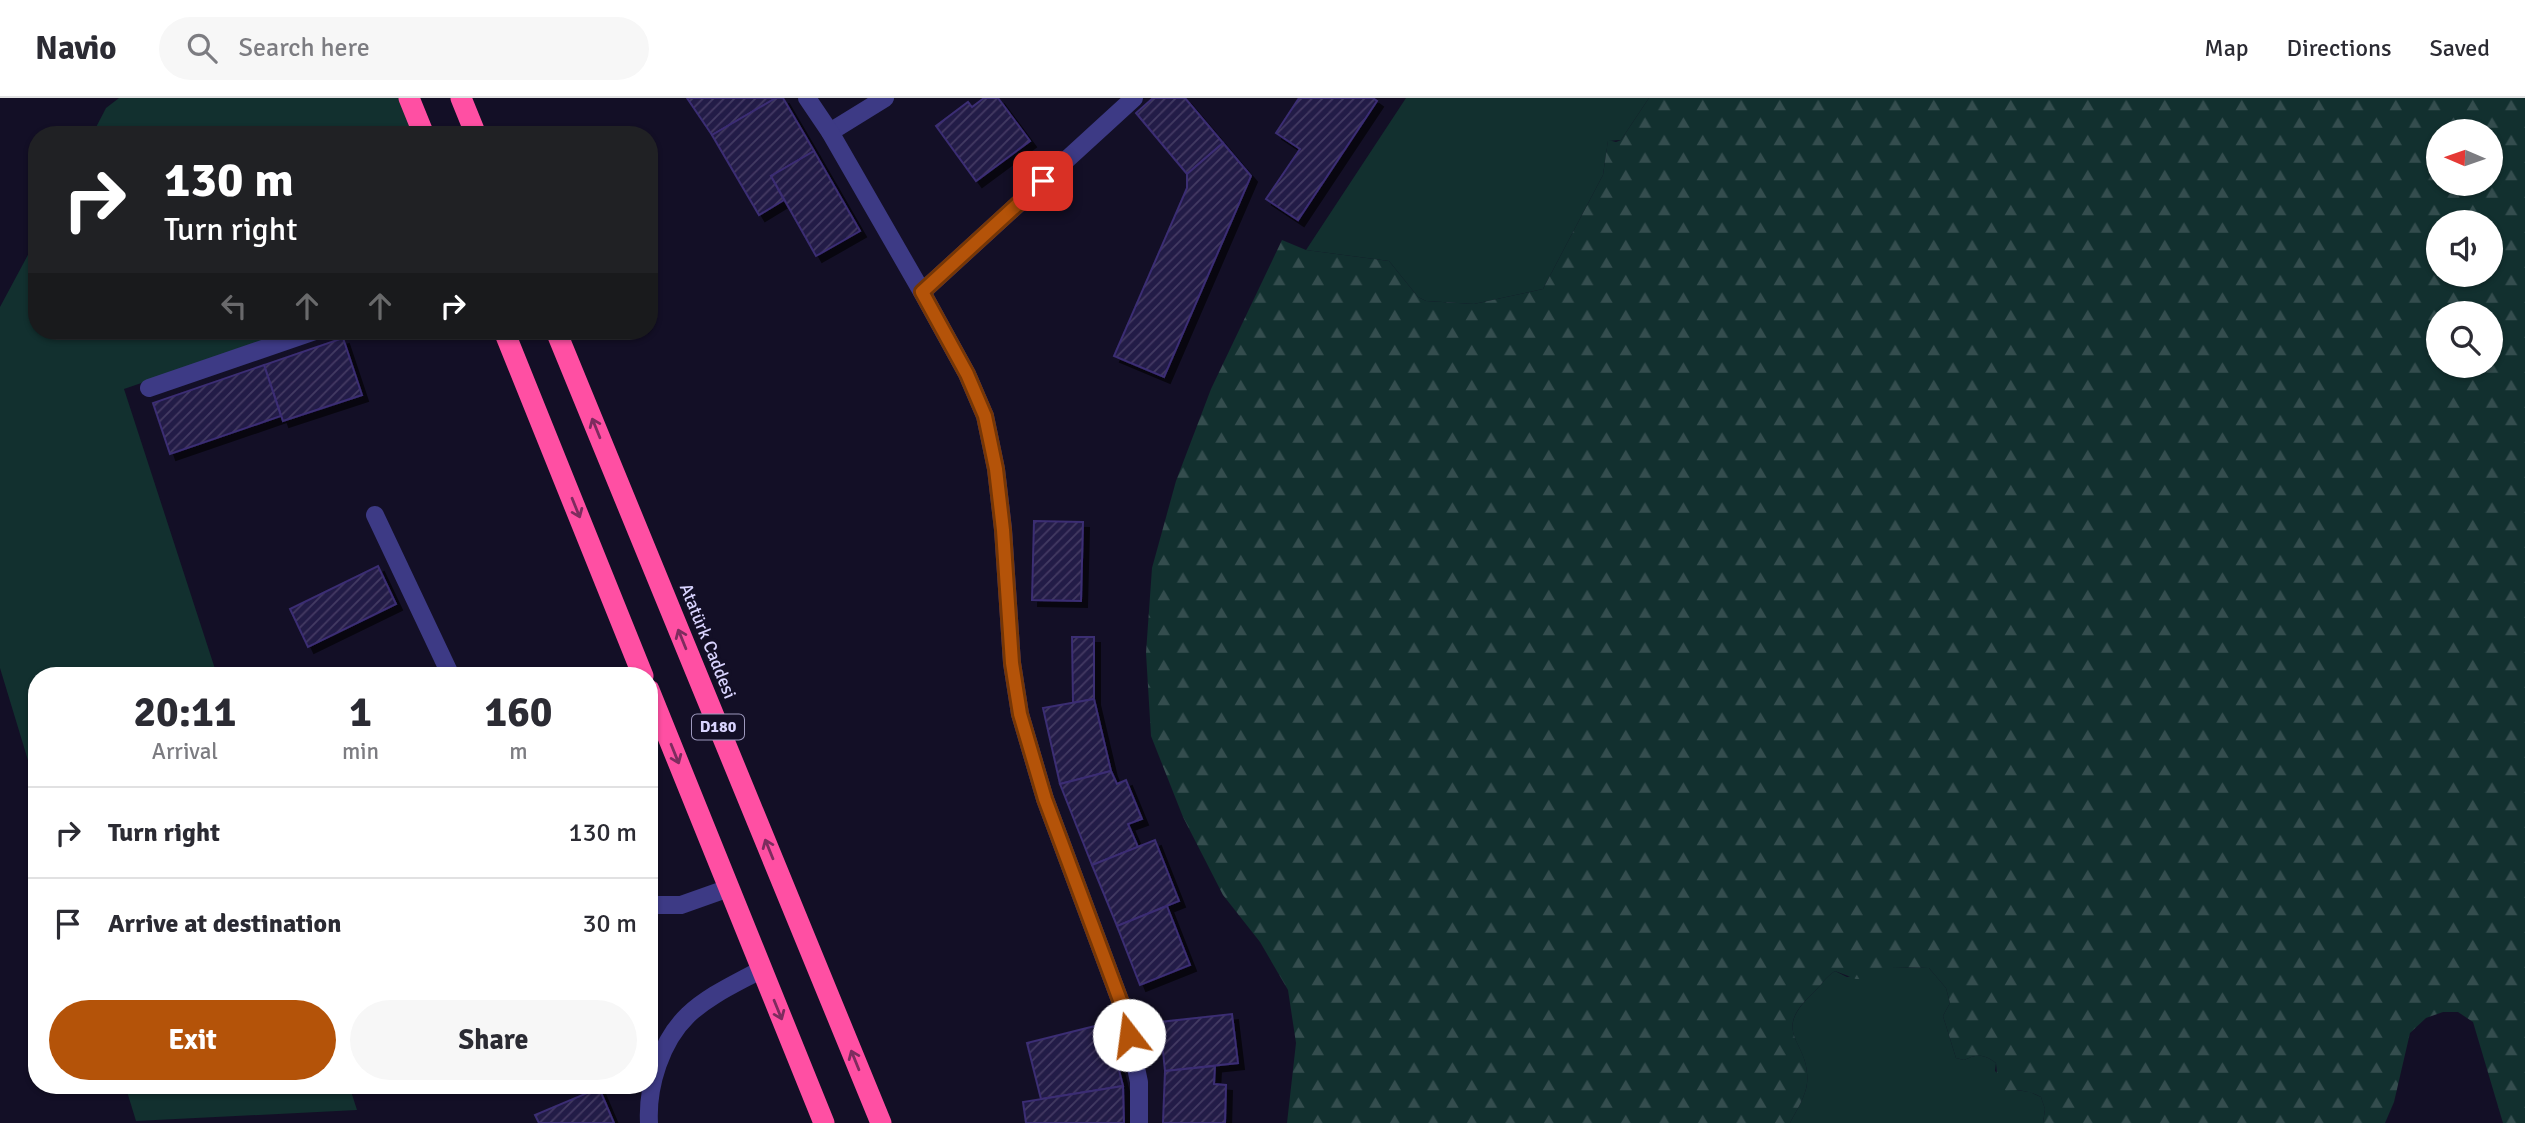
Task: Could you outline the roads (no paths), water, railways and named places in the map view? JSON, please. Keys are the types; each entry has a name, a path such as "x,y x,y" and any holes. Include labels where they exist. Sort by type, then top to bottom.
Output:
{"highway":[{"path":"409,98 420,126"},
{"path":"461,98 472,126"},
{"path":"508,340 639,667"},
{"name":"Atatürk Caddesi","path":"560,340 881,1123"},
{"name":"D180","path":"658,712 824,1123"}],"street":[{"path":"807,98 830,132 922,292 967,374 985,416 996,469 1012,663 1020,714 1045,799 1124,1011 1139,1082 1139,1123"},
{"path":"830,132 885,98"},
{"path":"922,292 1134,98"},
{"path":"149,388 289,340"},
{"path":"375,516 447,667"},
{"path":"658,905 681,905 729,888"},
{"path":"658,1066 669,1039 688,1015 717,994 762,969"},
{"path":"649,1123 651,1094"}]}
